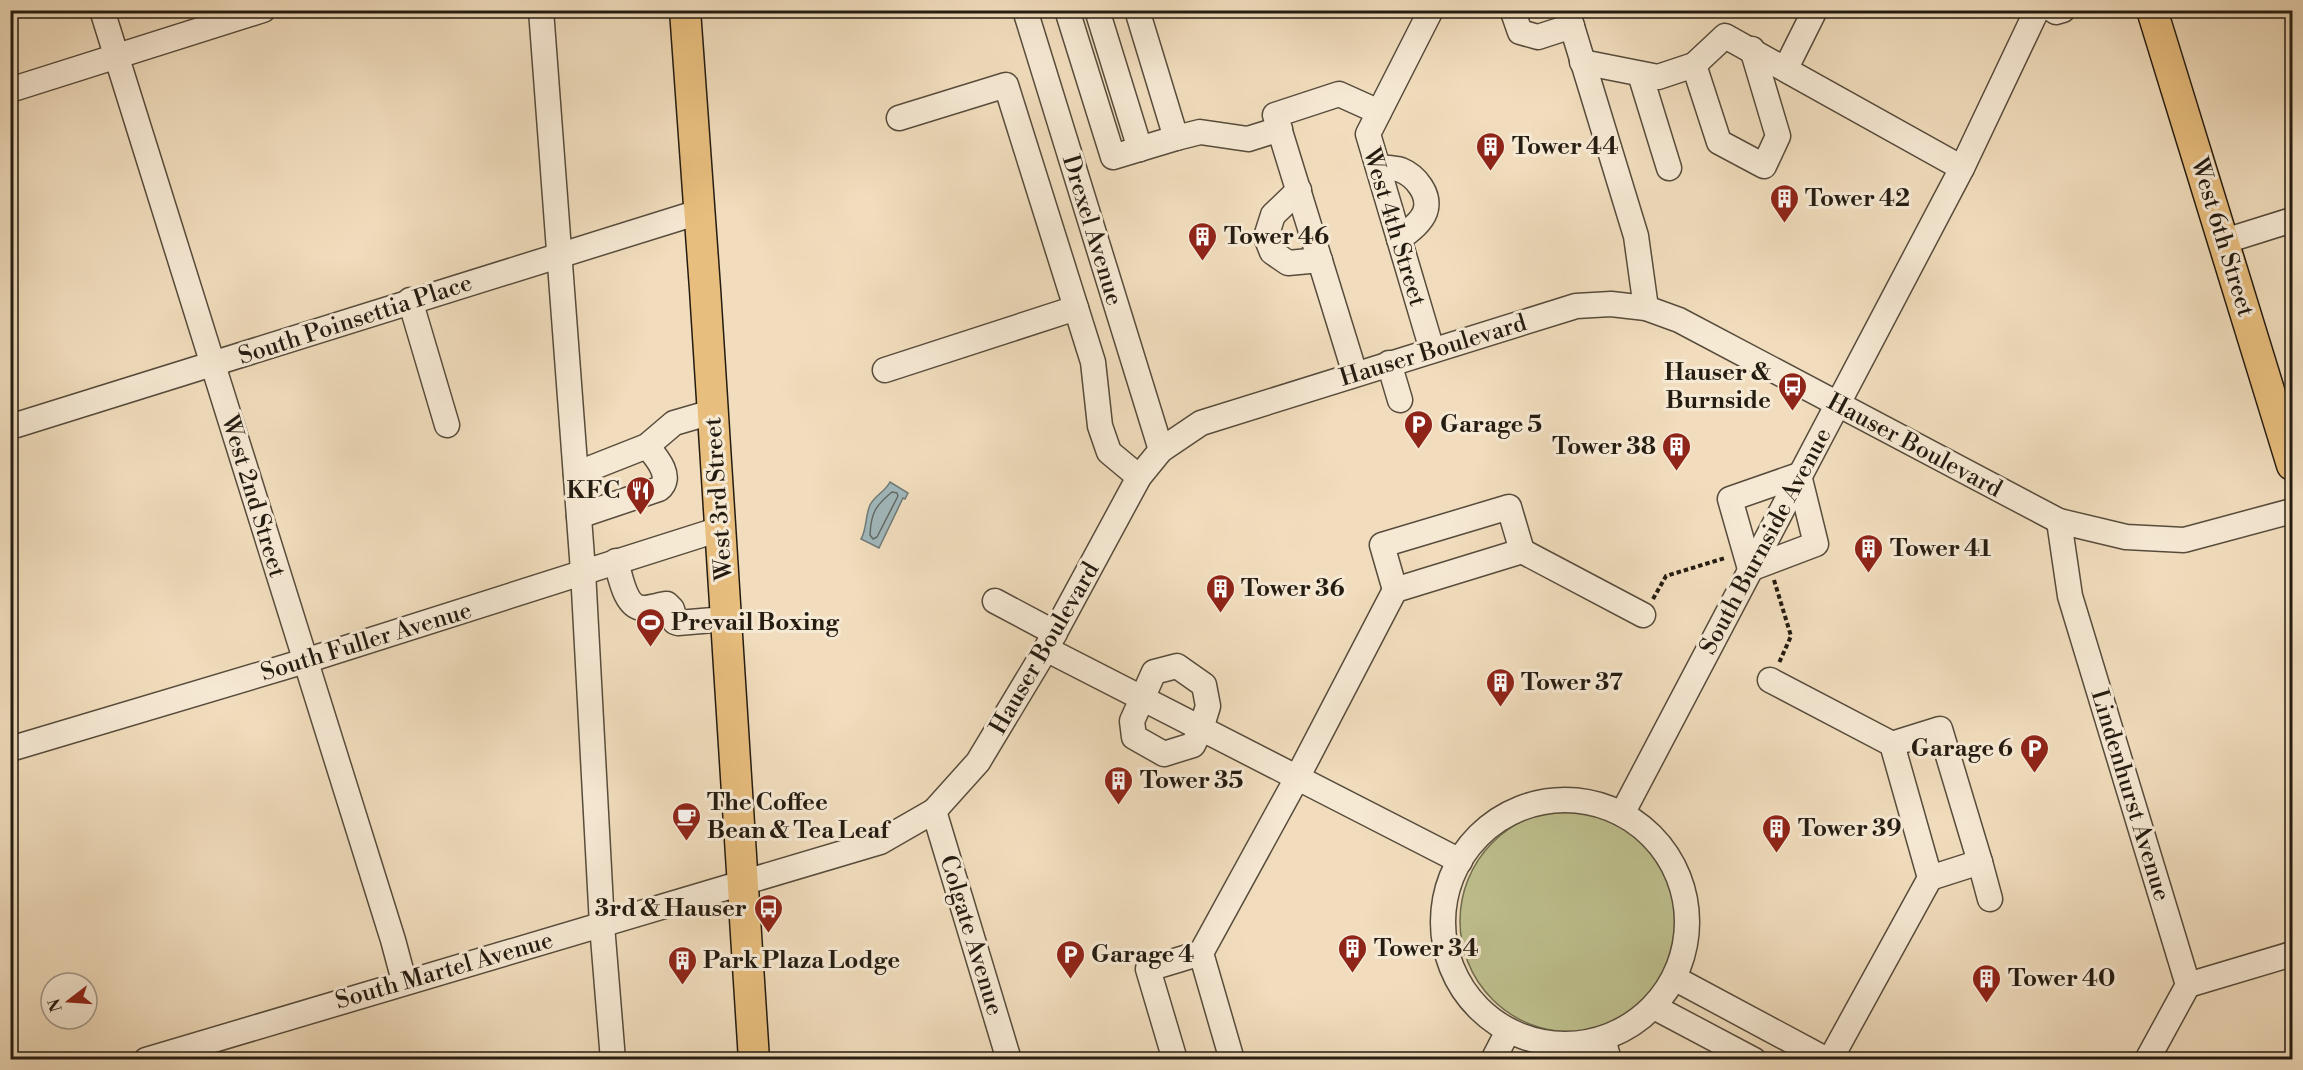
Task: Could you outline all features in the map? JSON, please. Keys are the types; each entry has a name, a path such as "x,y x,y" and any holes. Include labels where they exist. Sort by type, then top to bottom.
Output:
{"main road":[{"name":"West 3rd Street","path":"685,10 754,1059"},
{"name":"West 6th Street","path":"2152,10 2225,241 2292,465"}],"street":[{"name":"West 2nd Street","path":"102,10 404,981"},
{"path":"10,90 262,10"},
{"path":"541,10 583,572 602,925 613,1059"},
{"name":"Drexel Avenue","path":"1025,10 1161,450"},
{"path":"1067,10 1113,157 1200,132 1248,139 1280,129"},
{"path":"1096,10 1140,149"},
{"path":"1137,10 1176,138"},
{"name":"West 4th Street","path":"1431,10 1368,134 1432,350"},
{"path":"1785,68 1815,10"},
{"name":"South Burnside Avenue","path":"1622,814 1962,168 2037,10"},
{"path":"2053,10 2056,12 2063,10"},
{"path":"1513,12 1520,32 1538,37 1570,18 1636,236 1646,308"},
{"path":"1582,62 1658,77 1694,65 1725,36 1962,168"},
{"path":"1694,65 1719,142 1764,166 1778,136 1752,49"},
{"path":"1640,74 1669,168"},
{"path":"899,118 1006,85 1093,362 1100,426 1109,452 1139,477"},
{"path":"1355,374 1275,115 1339,94 1379,112"},
{"path":"1377,167 1401,170 1417,180 1425,198 1425,212 1414,227 1399,239"},
{"path":"1299,190 1273,215 1266,237 1272,252 1288,263 1321,262"},
{"name":"South Poinsettia Place","path":"10,427 410,300 699,212"},
{"path":"2225,241 2292,220"},
{"path":"410,300 447,425"},
{"name":"Hauser Boulevard","path":"744,884 880,842 934,811 978,762 1050,641 1139,477 1161,450 1201,423 1576,306 1611,304 1646,308 1679,320 2059,522 2126,537 2184,540 2292,511"},
{"path":"885,370 1076,308"},
{"path":"1389,363 1400,400"},
{"path":"576,474 647,446 674,423 712,412"},
{"path":"579,516 663,486 665,479 663,468 647,446"},
{"path":"1799,475 1816,544 1754,561 1730,500 1799,475"},
{"path":"1175,1059 1148,969 1201,953 1297,778 1395,590 1382,545 1509,507 1522,551"},
{"name":"Lindenhurst Avenue","path":"2059,522 2070,596 2188,985"},
{"name":"South Fuller Avenue","path":"10,749 305,661 720,529"},
{"path":"1395,590 1522,551 1643,615"},
{"path":"616,561 629,600 634,606 642,609 667,604 672,609 674,619 678,623 725,619"},
{"path":"995,601 1050,641 1143,699 1460,861"},
{"path":"1177,666 1204,685 1208,706 1193,745 1164,754 1134,736 1132,721 1143,699 1154,672 1177,666"},
{"path":"1770,680 1892,744 1940,729 1990,899"},
{"path":"1892,744 1930,878"},
{"path":"1543,801 1581,801 1598,804 1622,814 1656,840 1673,866 1684,895 1687,915 1687,936 1680,965 1654,1007 1606,1049 1570,1045 1533,1051 1508,1030 1487,1017 1460,984 1447,951 1443,915 1451,878 1472,843 1487,828 1523,807 1543,801"},
{"name":"Colgate Avenue","path":"934,811 1009,1059"},
{"path":"1674,978 1829,1059 1930,878 1980,862"},
{"name":"South Martel Avenue","path":"146,1059 404,981 744,884"},
{"path":"1201,953 1232,1059"},
{"path":"2147,1059 2188,985 2292,954"},
{"path":"1654,1007 1754,1059"},
{"path":"1493,1059 1508,1030"}],"path":[{"path":"1643,615 1666,576 1754,561 1791,636 1770,680"}],"green space":[{"path":"1571,810 1603,815 1623,823 1649,843 1669,869 1677,889 1682,921 1677,953 1669,973 1649,999 1623,1019 1603,1027 1571,1032 1539,1027 1519,1019 1493,999 1473,973 1465,953 1460,921 1465,889 1473,869 1493,843 1519,823 1539,815"}],"water":[{"path":"890,482 908,493 905,499 903,498 879,548 861,539 870,505"}],"place":[{"name":"Tower 44","path":"1491,172"},
{"name":"Tower 42","path":"1784,224"},
{"name":"Tower 46","path":"1203,262"},
{"name":"Hauser & Burnside","path":"1792,412"},
{"name":"Garage 5","path":"1419,450"},
{"name":"Tower 38","path":"1677,472"},
{"name":"KFC","path":"641,516"},
{"name":"Tower 41","path":"1869,574"},
{"name":"Tower 36","path":"1220,614"},
{"name":"Prevail Boxing","path":"650,648"},
{"name":"Tower 37","path":"1500,708"},
{"name":"Garage 6","path":"2034,774"},
{"name":"Tower 35","path":"1119,806"},
{"name":"The Coffee Bean & Tea Leaf","path":"686,842"},
{"name":"Tower 39","path":"1777,854"},
{"name":"3rd & Hauser","path":"768,934"},
{"name":"Tower 34","path":"1353,974"},
{"name":"Garage 4","path":"1070,980"},
{"name":"Park Plaza Lodge","path":"682,986"},
{"name":"Tower 40","path":"1987,1004"}]}
